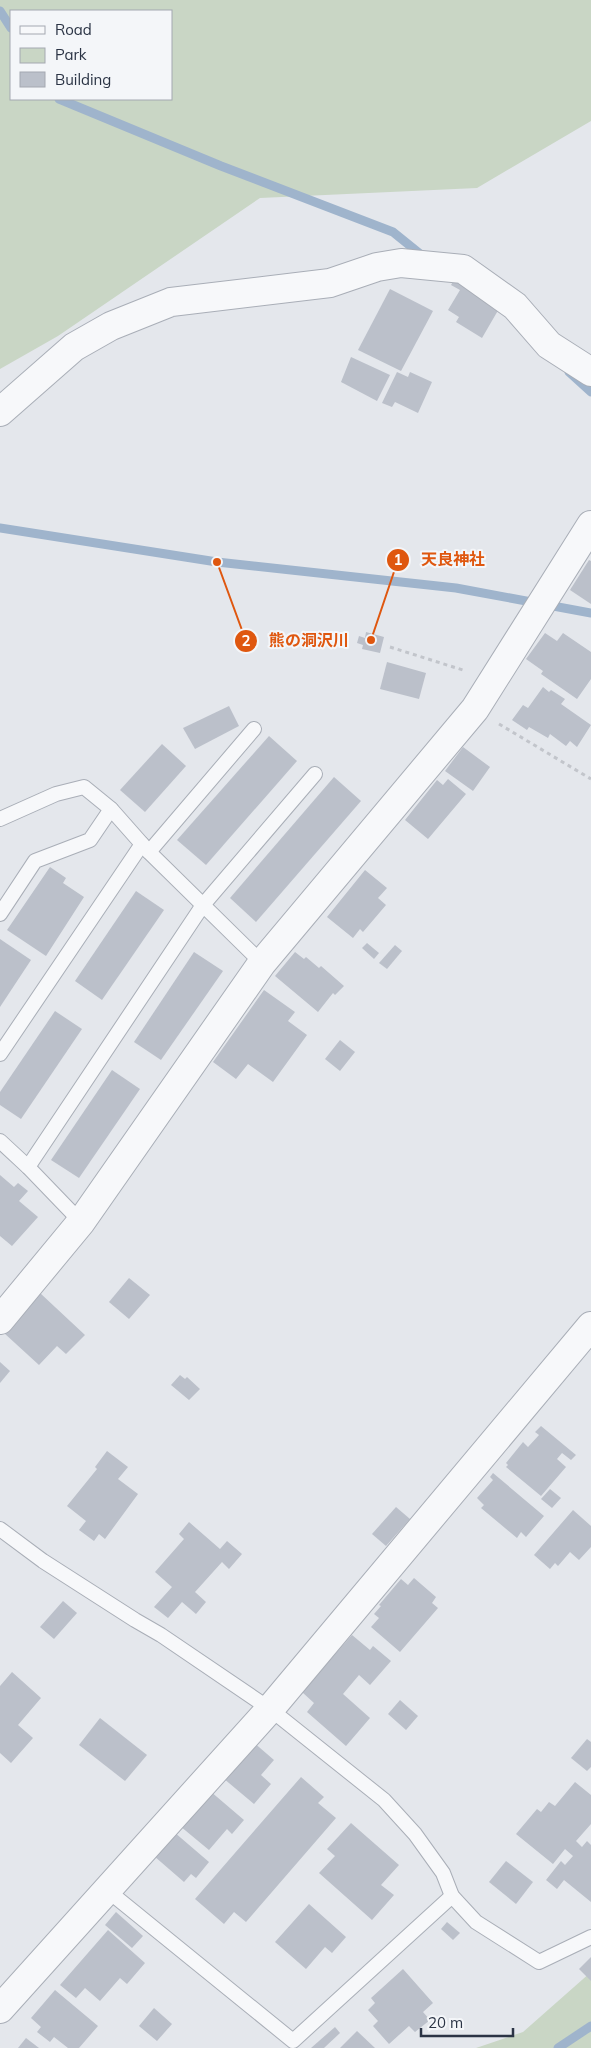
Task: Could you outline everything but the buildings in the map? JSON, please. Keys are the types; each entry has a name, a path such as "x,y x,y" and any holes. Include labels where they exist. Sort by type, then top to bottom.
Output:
{"street":[{"path":"0,412 74,347 111,326 171,302 330,283 377,267 401,263 463,269 515,306 549,345 591,372"},
{"path":"0,1320 81,1222 262,963 475,709 591,525"},
{"path":"0,2008 270,1709 591,1326"}],"lane":[{"path":"0,1054 145,848 254,729"},
{"path":"28,1166 204,906 315,774"},
{"path":"0,819 56,794 84,787 111,809 145,848 262,963"},
{"path":"0,914 35,861 90,840 111,809"},
{"path":"0,1141 28,1166 81,1222"},
{"path":"0,1529 43,1561 135,1620 161,1634 270,1709 384,1800 415,1834 443,1873 452,1896 476,1922 539,1962 591,1937"},
{"path":"107,1890 293,2041 452,1896"}],"path":[{"path":"390,647 454,668"},
{"path":"475,709 591,779"}],"green space":[{"path":"0,0 591,0 591,121 477,188 260,198 58,336 0,369"},
{"path":"591,1972 591,2048 476,2048 523,2032"}],"waterway":[{"path":"0,11 10,26"},
{"path":"61,100 221,166 393,232 419,253"},
{"path":"569,372 591,392"},
{"path":"0,528 217,562 456,588 591,613"},
{"path":"558,2048 591,2026"}],"place":[{"name":"熊の洞沢川","path":"217,562"},
{"name":"天良神社","path":"371,640"}]}
